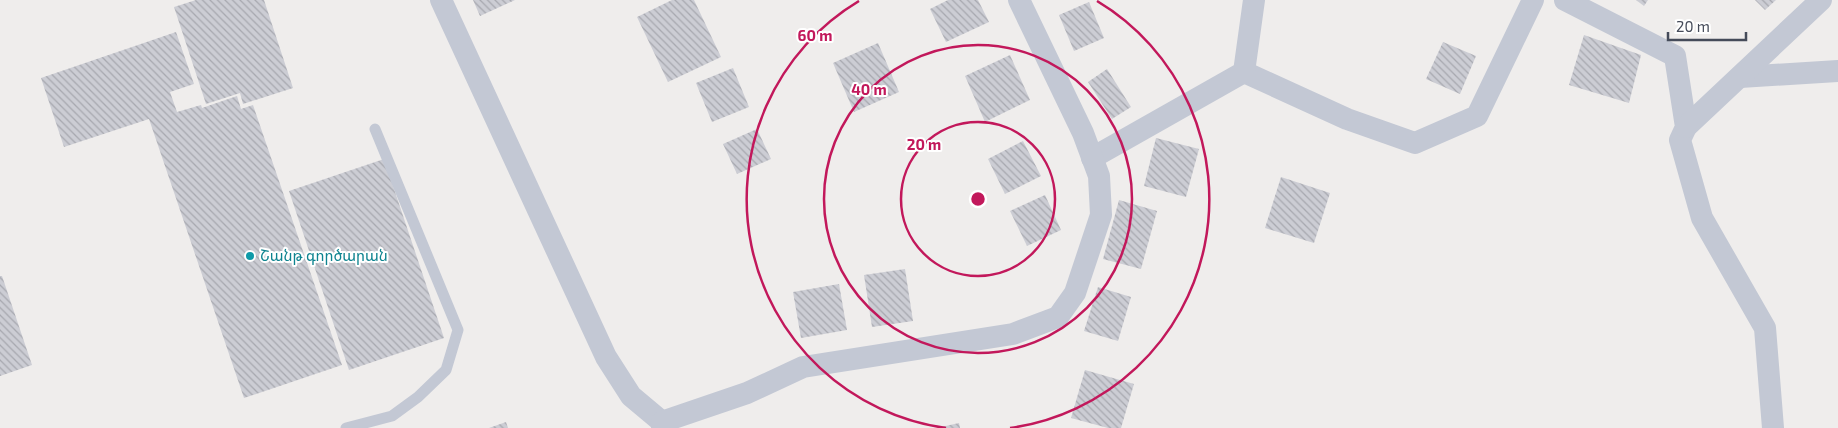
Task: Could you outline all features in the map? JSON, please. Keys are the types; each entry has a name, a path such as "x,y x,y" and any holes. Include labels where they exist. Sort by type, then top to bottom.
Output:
{"street":[{"path":"441,0 606,357 631,396 662,425 747,393 803,367 1014,334 1058,317 1075,293 1101,215 1099,176 1083,133 1019,0"},
{"path":"1244,72 1254,0"},
{"path":"1244,72 1347,119 1415,143 1477,116 1533,0"},
{"path":"1565,0 1675,56 1686,127"},
{"path":"1773,428 1765,328 1702,218 1680,140 1686,127 1821,0"},
{"path":"1740,77 1838,71"},
{"path":"1092,158 1244,72"}],"lane":[{"path":"346,428 392,416 418,396 446,370 458,330 375,129"}],"building":[{"path":"196,0 264,0 293,88 243,104 240,93 206,104 174,7"},
{"path":"473,0 515,0 480,16"},
{"path":"672,0 694,0 721,57 668,82 637,17"},
{"path":"948,0 978,0 989,22 946,42 930,9"},
{"path":"1636,0 1648,0 1644,6"},
{"path":"1755,0 1776,0 1765,10"},
{"path":"1089,2 1104,38 1074,51 1059,15"},
{"name":"Շանթ գործարան","path":"176,32 194,84 170,92 177,112 201,105 202,108 237,96 241,109 253,105 342,365 244,398 149,119 64,147 41,78"},
{"path":"1584,35 1641,55 1629,103 1569,85"},
{"path":"1443,42 1476,56 1460,94 1426,79"},
{"path":"878,43 899,92 854,112 833,63"},
{"path":"1010,55 1030,100 985,122 965,76"},
{"path":"733,68 749,107 712,122 696,83"},
{"path":"1107,69 1131,107 1112,119 1088,82"},
{"path":"757,129 771,159 737,174 723,144"},
{"path":"1156,138 1199,149 1186,197 1144,186"},
{"path":"1023,141 1041,176 1005,194 988,159"},
{"path":"384,159 444,338 349,370 289,191"},
{"path":"1281,177 1330,193 1314,243 1265,228"},
{"path":"1045,195 1061,230 1027,246 1010,211"},
{"path":"1119,200 1157,211 1141,269 1103,259"},
{"path":"905,269 913,321 872,327 864,275"},
{"path":"0,276 2,276 32,365 0,376"},
{"path":"839,284 847,330 801,338 793,292"},
{"path":"1098,287 1131,297 1118,341 1084,331"},
{"path":"1085,370 1134,384 1121,428 1108,428 1071,418"},
{"path":"506,422 508,428 489,428"},
{"path":"959,423 960,428 941,428 941,427"}],"place":[{"name":"Շանթ գործարան","path":"250,256"}]}
